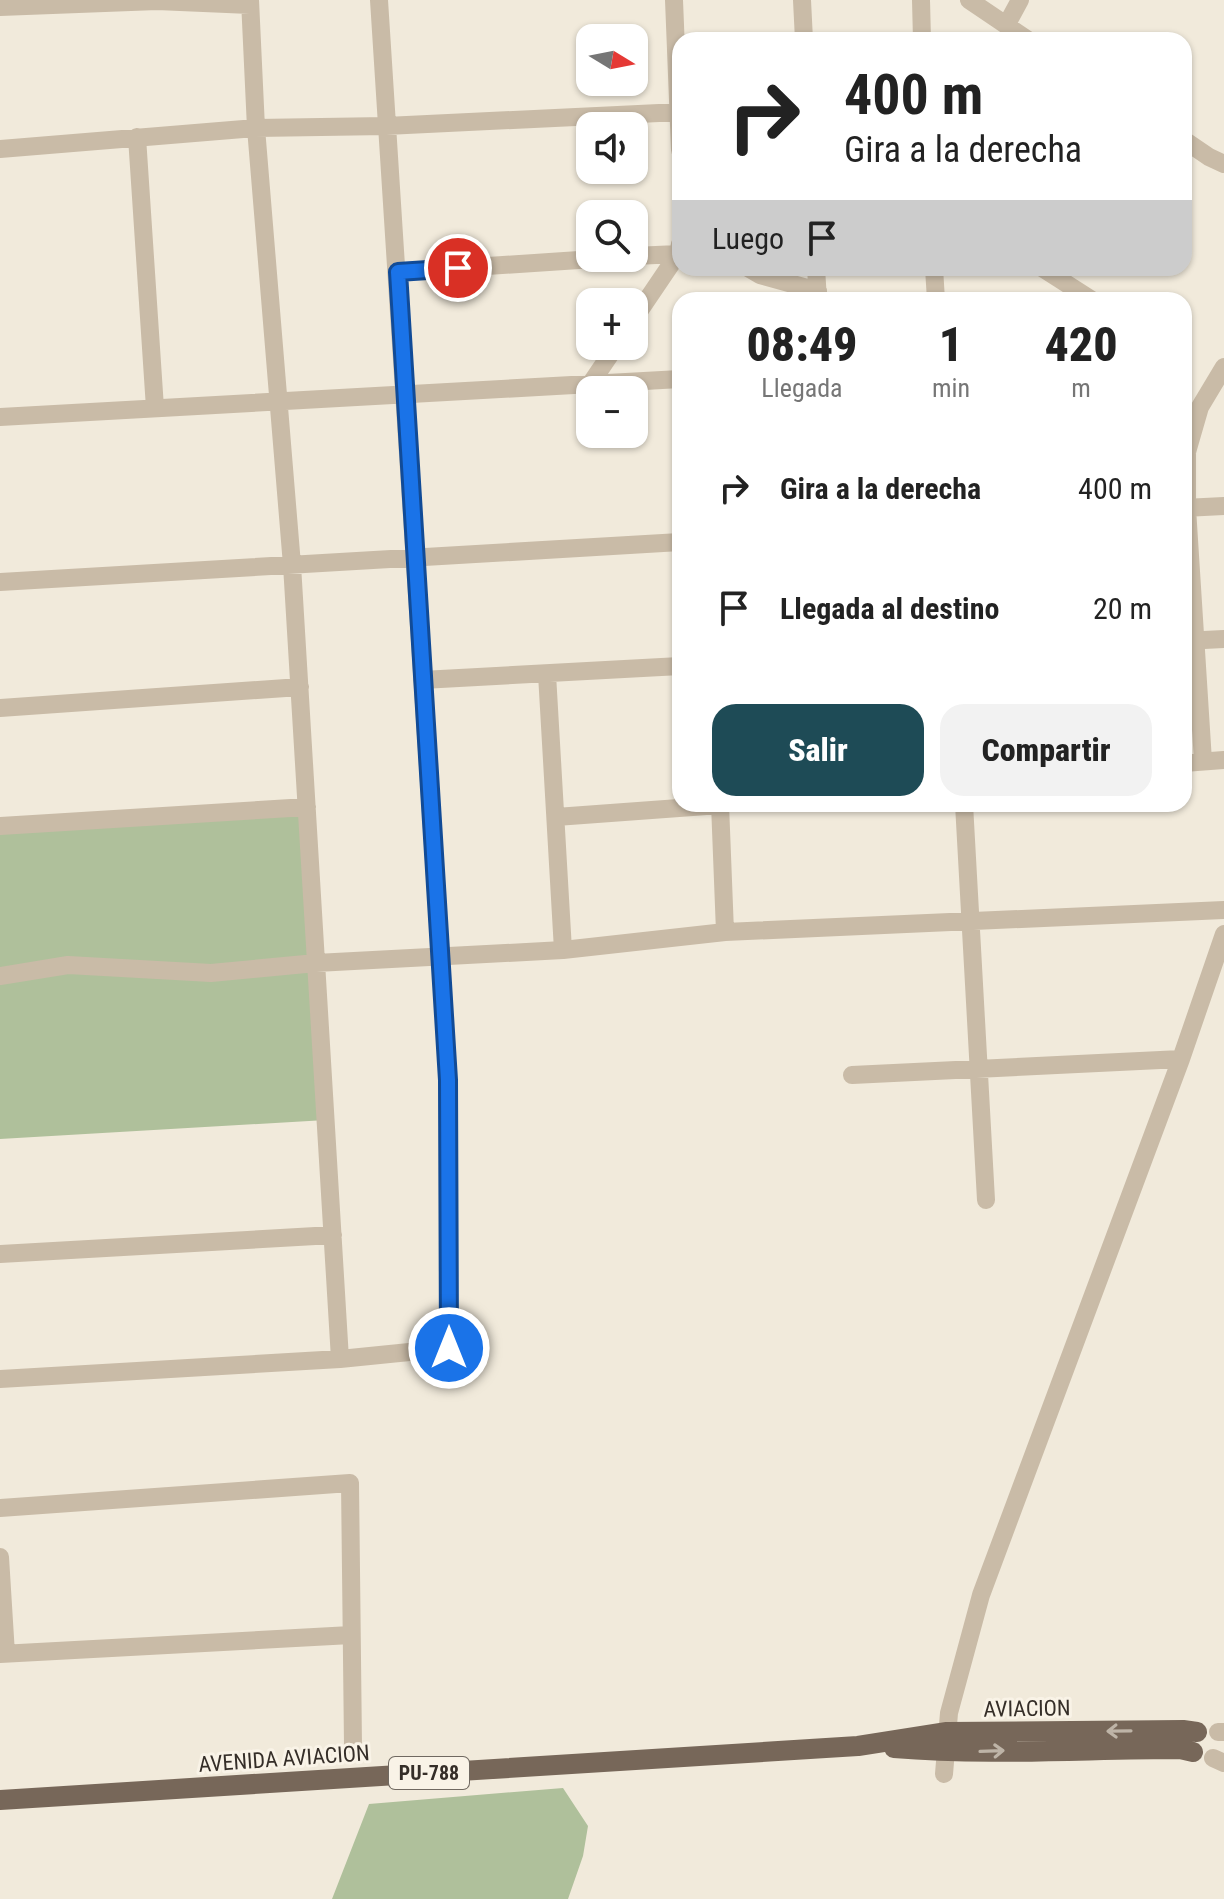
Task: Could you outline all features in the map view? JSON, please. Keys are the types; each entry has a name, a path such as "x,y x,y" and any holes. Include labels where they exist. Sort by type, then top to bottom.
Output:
{"main road":[{"name":"AVIACION","path":"858,1746 946,1742 1198,1747"},
{"name":"AVENIDA AVIACION","path":"0,1800 858,1746"}],"street":[{"path":"0,1379 340,1359 449,1348 448,1080 379,0"},
{"path":"674,0 675,32"},
{"path":"802,0 804,32"},
{"path":"921,0 922,32"},
{"path":"969,0 1018,32"},
{"path":"1007,24 1020,0"},
{"path":"0,7 157,1 250,2 256,128 292,565 340,1359"},
{"path":"0,149 256,128 386,126 672,112"},
{"path":"137,137 155,408"},
{"path":"1192,145 1224,164"},
{"path":"648,254 672,250"},
{"path":"398,272 576,260"},
{"path":"648,297 672,260"},
{"path":"763,276 809,292"},
{"path":"1054,276 1080,292"},
{"path":"1192,435 1200,407 1224,367"},
{"path":"648,380 672,379"},
{"path":"0,417 576,384"},
{"path":"1192,508 1224,506"},
{"path":"0,582 672,542"},
{"path":"1192,641 1224,639"},
{"path":"422,680 672,666"},
{"path":"547,674 563,950"},
{"path":"0,708 300,687"},
{"path":"1192,722 1193,762 1224,760"},
{"path":"0,826 307,807"},
{"path":"556,817 672,809"},
{"path":"720,812 725,932"},
{"path":"964,812 986,1200"},
{"path":"0,976 68,965 211,973 316,963 563,950 725,932 1224,910"},
{"path":"944,1774 949,1713 981,1595 1181,1059 1224,934"},
{"path":"852,1075 1181,1059"},
{"path":"0,1254 333,1235"},
{"path":"0,1508 350,1483 353,1745"},
{"path":"0,1557 3,1654 351,1635"}],"green space":[{"path":"307,807 326,1120 0,1139 0,826"},
{"path":"563,1788 588,1826 583,1856 568,1899 332,1899 369,1804"}],"route":[{"path":"449,1348 448,1080 398,272 458,268"}]}
